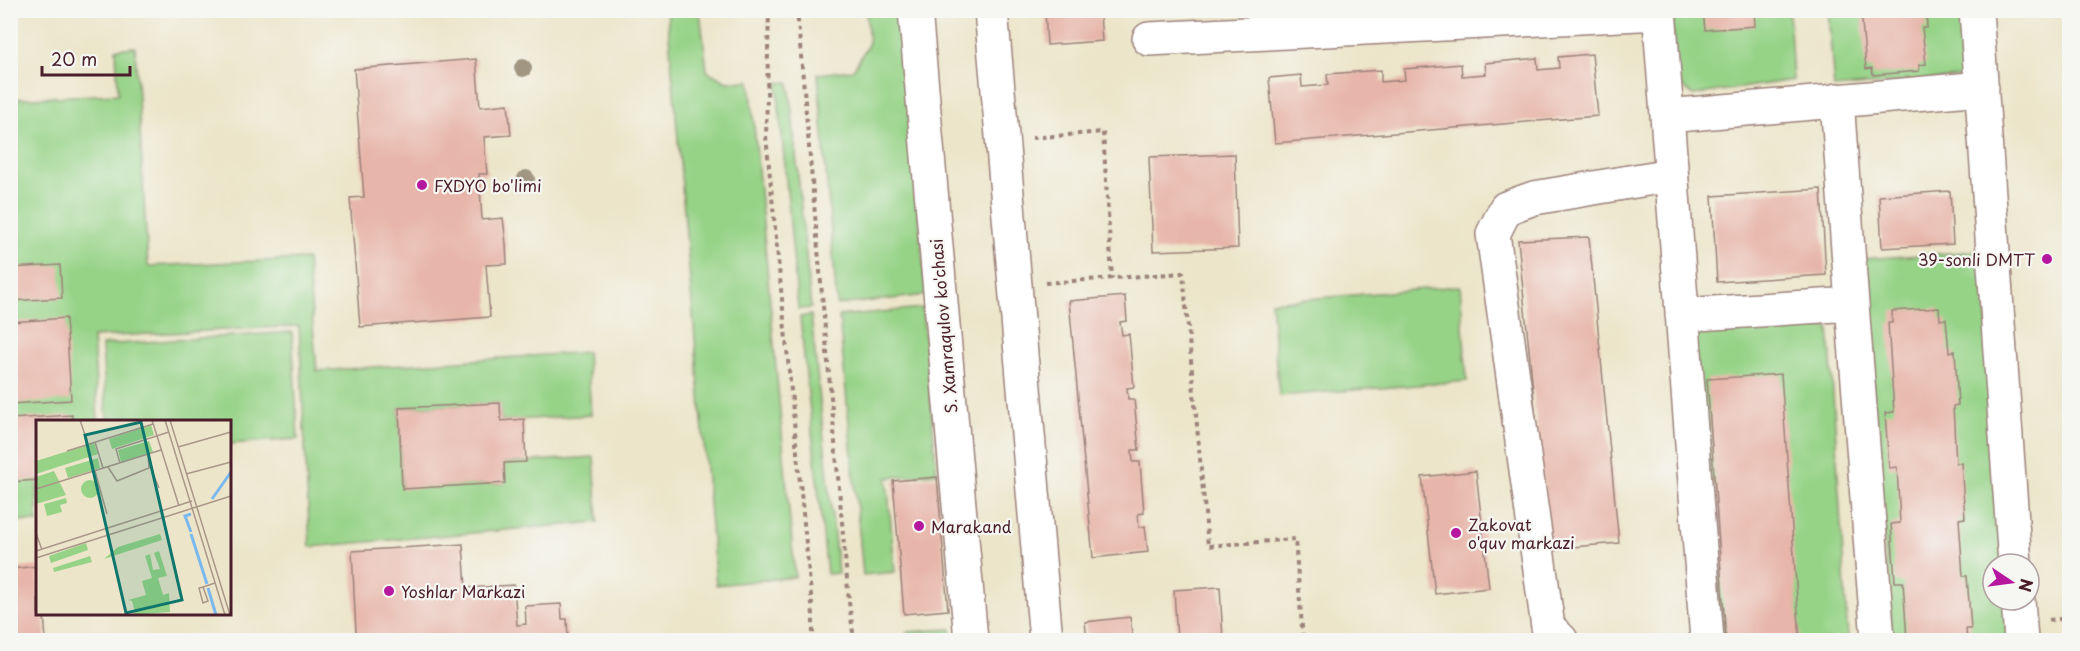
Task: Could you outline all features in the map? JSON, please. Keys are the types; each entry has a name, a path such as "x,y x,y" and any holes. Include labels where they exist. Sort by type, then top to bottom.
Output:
{"street":[{"name":"S. Xamraqulov ko'chasi","path":"915,10 971,640"},
{"path":"991,10 1046,640"},
{"path":"1976,10 2014,552"},
{"path":"1149,39 1659,12 1707,640"},
{"path":"1667,116 1982,88"},
{"path":"1837,100 1878,640"},
{"path":"1561,640 1548,627 1493,234 1506,208 1534,198 1671,175"},
{"path":"1682,315 1852,304"},
{"path":"2019,612 2020,640"}],"path":[{"path":"769,10 766,136 813,615 813,640"},
{"path":"797,10 854,640"},
{"path":"1001,140 1102,132 1112,278"},
{"path":"1014,285 1183,273 1208,546 1295,539 1303,640"}],"green space":[{"path":"667,11 700,11 707,71 727,82 750,81 795,577 716,585"},
{"path":"866,11 901,11 926,295 837,305 818,74 853,70 869,43"},
{"path":"1672,11 1789,11 1793,80 1693,95 1677,82"},
{"path":"1828,11 1967,11 1972,76 1834,88"},
{"path":"135,47 148,266 307,259 317,371 587,352 591,415 501,421 499,403 399,408 402,488 504,483 504,463 594,457 598,522 310,547 299,326 93,337 98,420 36,420 36,522 11,520 10,99 118,94 116,49"},
{"path":"789,82 811,308 798,309 777,83"},
{"path":"1982,251 2004,552 1981,552 1981,612 2008,612 2010,640 1892,640 1863,259"},
{"path":"1460,286 1467,381 1279,396 1271,302"},
{"path":"922,308 937,473 887,478 895,572 863,575 839,316"},
{"path":"811,315 838,573 827,574 800,317"},
{"path":"1829,327 1848,640 1716,640 1694,332"},
{"path":"292,332 298,439 231,444 231,420 107,420 102,345"},
{"path":"951,629 952,640 907,640 907,632"}],"building":[{"path":"1045,10 1094,10 1094,15 1100,14 1102,41 1047,45"},
{"path":"1703,10 1754,10 1755,26 1705,30"},
{"path":"1861,10 1926,10 1927,28 1922,28 1926,64 1919,65 1919,71 1873,75 1872,68 1866,69"},
{"path":"1592,54 1598,116 1275,143 1269,78 1301,75 1302,87 1328,85 1327,74 1381,70 1381,82 1405,80 1404,69 1461,64 1462,76 1486,74 1485,63 1537,58 1538,70 1559,68 1558,57"},
{"name":"FXDYO bo'limi","path":"476,59 480,107 508,104 511,135 484,137 487,174 479,174 482,220 503,218 506,244 507,264 486,265 490,317 360,327 350,198 364,197 354,69"},
{"path":"1235,154 1238,248 1153,251 1149,157"},
{"path":"1821,189 1826,275 1717,282 1712,196"},
{"path":"1950,191 1953,244 1882,248 1879,196"},
{"path":"1589,237 1619,543 1549,549 1518,240"},
{"path":"60,265 62,298 10,301 10,268"},
{"path":"1125,296 1127,321 1120,322 1122,335 1129,334 1134,387 1127,388 1128,399 1134,399 1139,450 1132,450 1133,462 1140,462 1144,513 1138,514 1139,527 1145,526 1148,552 1093,558 1069,301"},
{"path":"1939,308 1940,320 1946,319 1949,352 1955,351 1958,405 1953,406 1956,463 1961,463 1965,518 1959,519 1963,576 1967,576 1971,629 1966,629 1967,640 1907,640 1903,582 1895,582 1891,524 1900,523 1897,467 1889,468 1885,413 1894,412 1888,323 1892,323 1892,311"},
{"path":"66,318 71,400 10,404 10,322"},
{"path":"1781,374 1800,640 1726,640 1707,379"},
{"path":"500,403 501,421 524,419 526,462 504,463 505,483 402,489 399,408"},
{"path":"72,415 72,420 36,420 36,480 10,482 10,419"},
{"name":"Zakovat o'quv markazi","path":"1476,471 1489,588 1435,594 1422,477"},
{"name":"Marakand","path":"937,477 948,610 904,614 893,481"},
{"path":"463,544 466,588 514,585 517,625 526,624 525,606 561,604 562,619 567,619 568,640 269,640 356,633 352,551"},
{"path":"36,566 36,615 44,615 46,640 10,640 10,569"},
{"path":"1220,587 1223,640 1177,640 1174,590"},
{"path":"1130,617 1133,640 1087,640 1085,622"}],"place":[{"name":"FXDYO bo'limi","path":"422,185"},
{"name":"39-sonli DMTT","path":"2047,259"},
{"name":"Marakand","path":"919,526"},
{"name":"Zakovat o'quv markazi","path":"1456,533"},
{"name":"Yoshlar Markazi","path":"389,591"}]}
